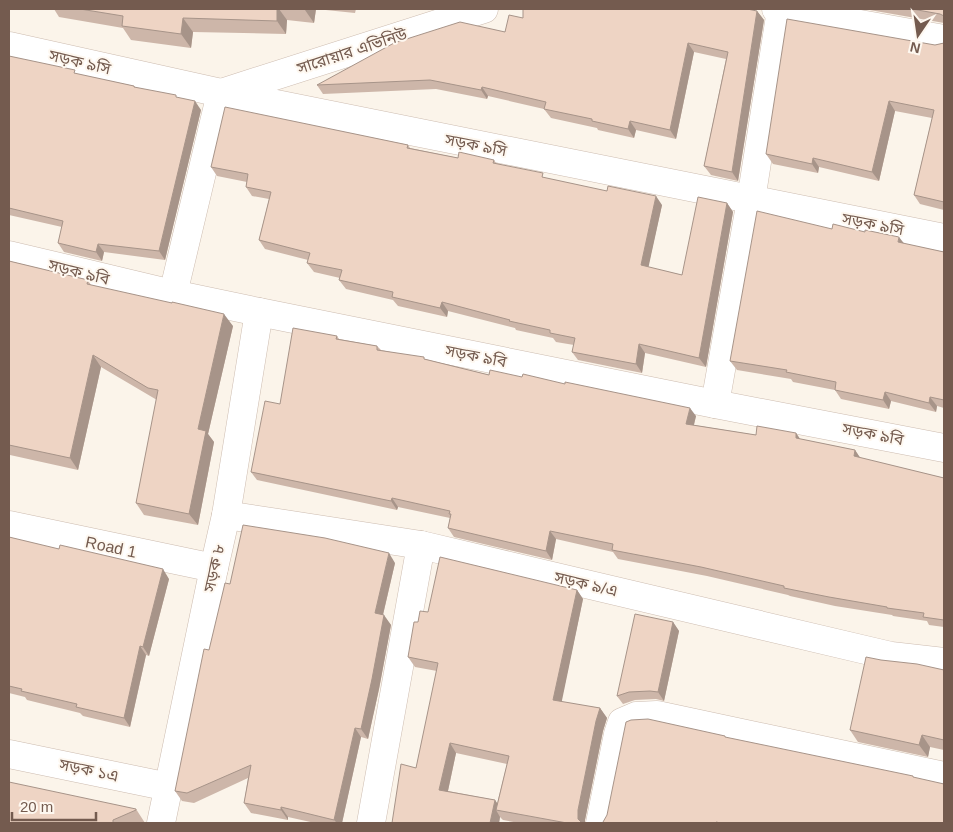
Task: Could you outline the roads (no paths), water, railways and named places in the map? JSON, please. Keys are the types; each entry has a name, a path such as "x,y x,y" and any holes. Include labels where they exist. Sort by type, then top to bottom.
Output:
{"street":[{"name":"সারোয়ার এভিনিউ","path":"220,93 484,9"},
{"path":"715,404 751,200 788,10 944,39"},
{"name":"সড়ক ৯সি","path":"9,46 220,93 944,238"},
{"path":"173,294 220,93"},
{"name":"সড়ক ৯বি","path":"9,255 173,294 259,312 944,448"},
{"name":"সড়ক ৮","path":"165,822 169,787 226,515 259,312"},
{"name":"সড়ক ৯/এ","path":"226,515 421,545 891,656 944,662"},
{"name":"Road 1","path":"9,525 214,568"},
{"path":"371,823 421,545"},
{"path":"600,823 622,722 636,716 657,715 944,776"},
{"name":"সড়ক ১এ","path":"9,754 169,787"}]}
